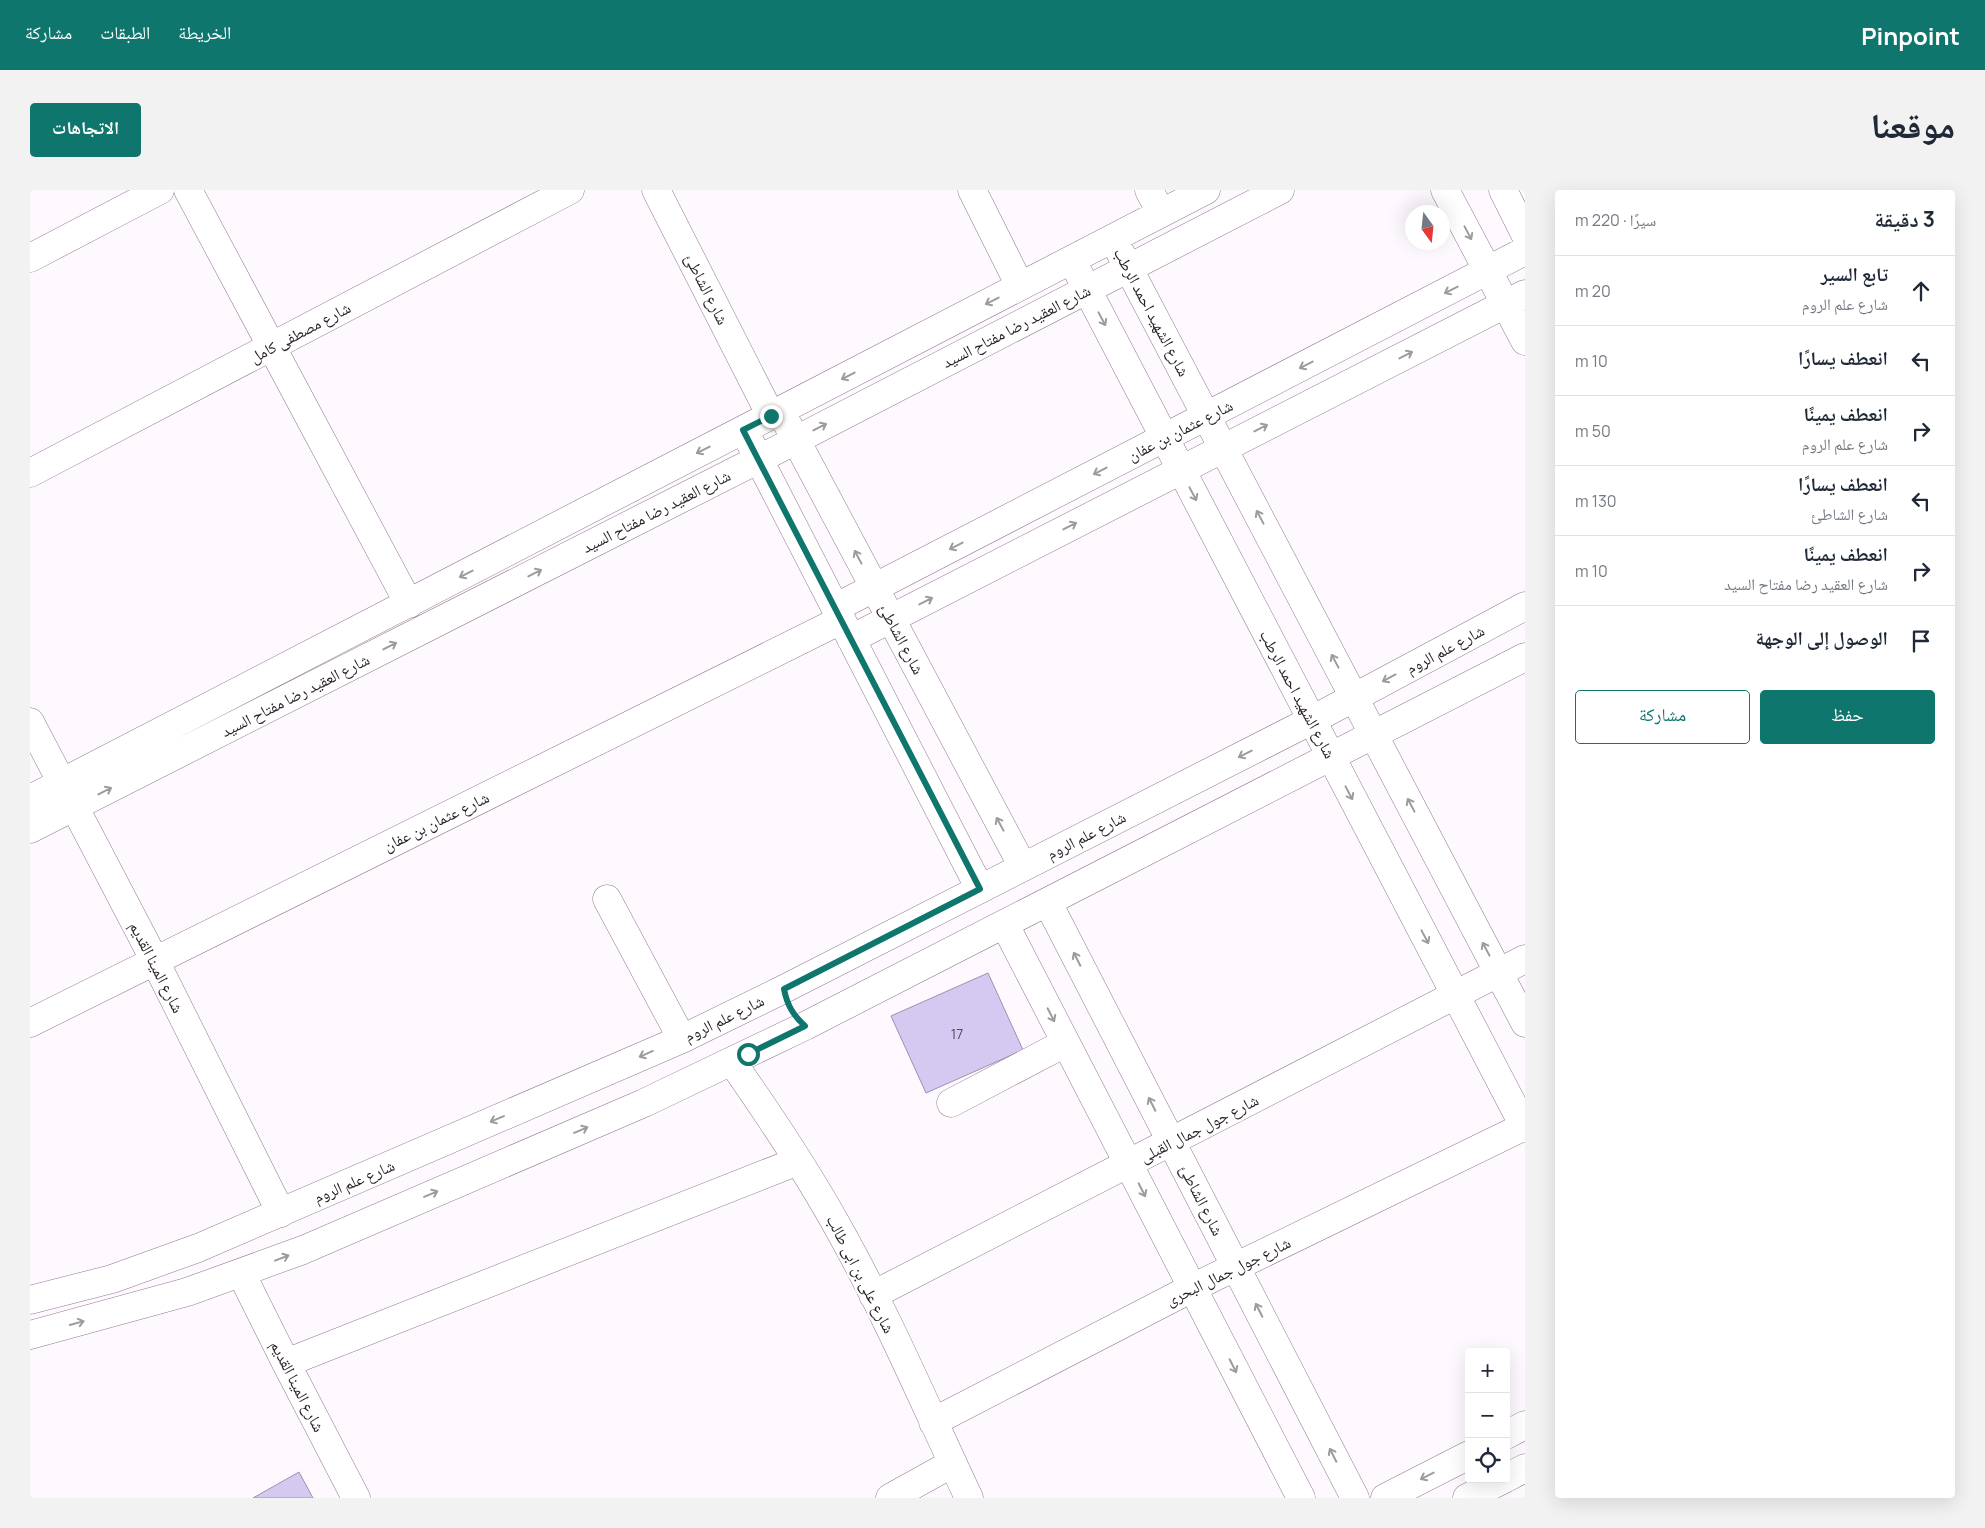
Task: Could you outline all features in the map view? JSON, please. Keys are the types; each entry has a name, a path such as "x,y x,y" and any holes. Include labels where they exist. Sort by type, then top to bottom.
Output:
{"street":[{"path":"30,258 160,190"},
{"path":"188,190 409,604"},
{"name":"شارع مصطفى كامل","path":"30,473 570,190"},
{"name":"شارع الشاطئ","path":"656,190 776,413 796,440 1023,867"},
{"path":"972,190 1020,286"},
{"name":"شارع العقيد رضا مفتاح السيد","path":"30,799 1113,238 1155,202 1206,190"},
{"name":"شارع العقيد رضا مفتاح السيد","path":"30,829 796,440 1280,190"},
{"path":"1446,190 1488,271 1515,299 1525,341"},
{"path":"1503,190 1525,234"},
{"name":"شارع الشهيد احمد الرطب","path":"1113,238 1525,1023"},
{"name":"شارع عثمان بن عفان","path":"30,1022 842,622 875,588 1525,251"},
{"name":"شارع الشهيد احمد الرطب","path":"1071,260 1525,1126"},
{"name":"شارع عثمان بن عفان","path":"842,622 891,618 1515,299"},
{"path":"743,430 980,889"},
{"name":"شارع علم الروم","path":"30,1300 112,1279 198,1248 728,1017 1312,720 1525,606"},
{"path":"30,1335 131,1308 242,1273 303,1250 644,1103 805,1026 1005,925 1525,657"},
{"name":"شارع المينا القديم","path":"30,722 155,961 282,1213"},
{"path":"607,899 682,1038"},
{"name":"شارع الشاطئ","path":"1048,903 1355,1498"},
{"path":"1005,925 1301,1498"},
{"name":"شارع جول جمال القبلى","path":"873,1294 1525,959"},
{"path":"784,989 789,1006 805,1026"},
{"name":"شارع على بن ابى طالب","path":"728,1017 740,1030 747,1046 740,1058 840,1231 873,1294 969,1498"},
{"path":"951,1102 1065,1043"},
{"name":"شارع جول جمال البحرى","path":"934,1422 1192,1288 1525,1126"},
{"path":"286,1363 798,1160"},
{"name":"شارع المينا القديم","path":"242,1273 356,1498"},
{"path":"1510,1433 1525,1425"},
{"path":"1385,1498 1465,1456"},
{"path":"890,1498 953,1463"},
{"path":"1510,1476 1525,1468"},
{"path":"1468,1498 1497,1483"}],"building":[{"path":"988,973 1023,1050 926,1093 891,1016"},
{"path":"299,1472 313,1498 253,1498"}],"route":[{"path":"748,1054 805,1026 793,1014 784,989 980,889 743,430 771,416"}]}
